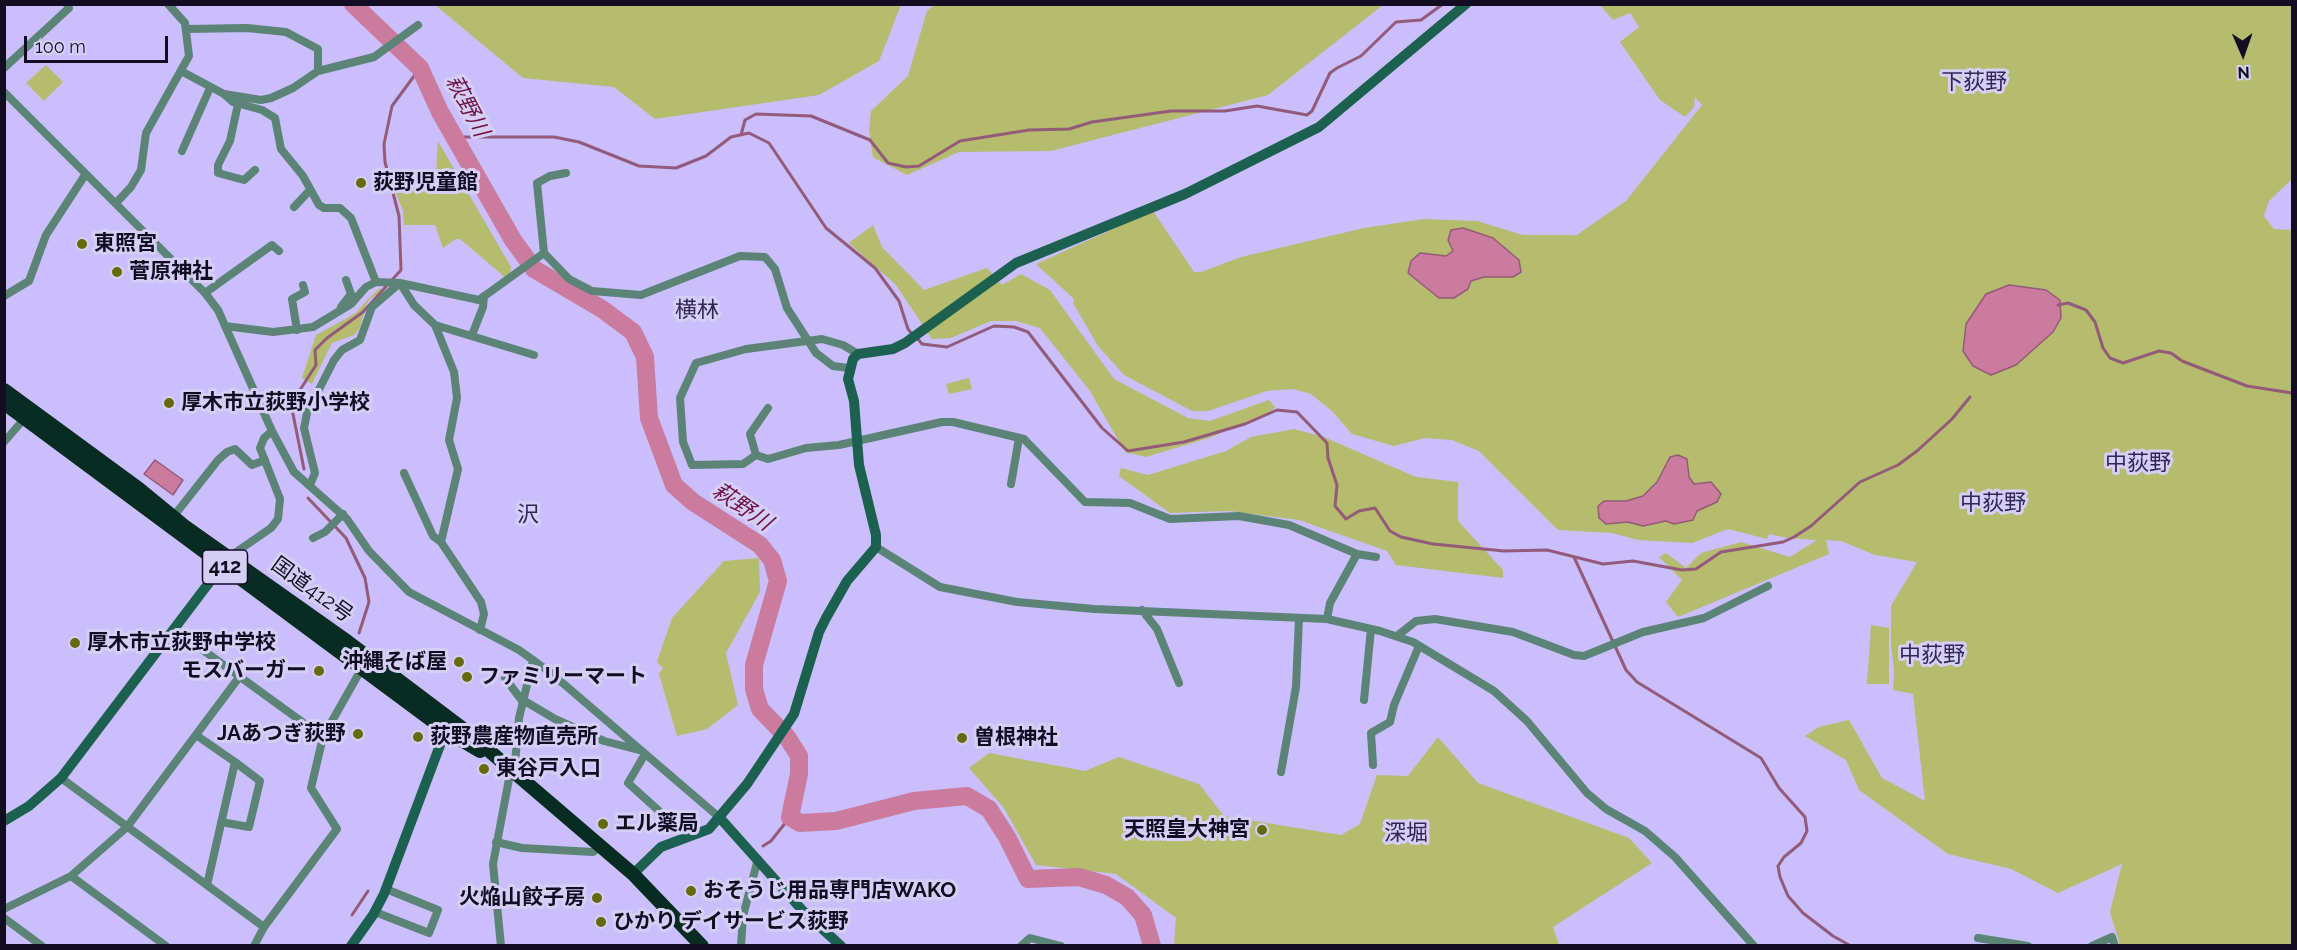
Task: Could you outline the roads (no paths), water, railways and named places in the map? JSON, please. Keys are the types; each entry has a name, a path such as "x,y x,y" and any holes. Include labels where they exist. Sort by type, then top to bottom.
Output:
{"highway":[{"name":"国道412号","path":"4,390 139,489 362,668 509,769 633,874 702,945"},
{"name":"国道412号","path":"4,403 226,561 448,726"}],"street":[{"path":"4,68 69,8 67,4"},
{"path":"116,203 141,170 146,133 189,56 185,23 168,4"},
{"path":"756,455 743,464 692,465 683,442 680,398 693,367 702,361 746,349 822,339 843,345 858,354 893,349 910,340 1016,263 1185,194 1319,127 1466,4"},
{"path":"181,71 224,94 261,100 293,88 318,71 345,67 378,54 418,25"},
{"path":"186,29 247,28 286,32 318,50 318,71"},
{"path":"182,151 210,88"},
{"path":"4,92 205,293 225,326 272,431 294,472 343,514 369,551 409,592 533,660 720,818 803,911 841,945"},
{"path":"224,94 226,98 238,104 262,110 275,118 281,149 303,176 319,205 347,211 369,257 377,282"},
{"path":"238,104 230,141 218,165 218,173 244,180 255,170"},
{"path":"566,173 550,176 537,183 541,255 569,279 592,291 641,295 740,256 765,256 775,269 788,308 820,358 833,366 849,368"},
{"path":"5,295 29,281 46,235 85,175"},
{"path":"294,207 310,190"},
{"path":"205,293 269,242 279,251"},
{"path":"225,326 273,332 313,327 340,311 366,287 377,282 396,283 478,300 541,255"},
{"path":"340,311 351,294 346,280"},
{"path":"396,283 435,325 454,372 457,398 449,440 458,469 441,542"},
{"path":"310,485 315,473 304,428 307,413 334,360 342,350 360,340 372,308 396,283"},
{"path":"297,330 292,299 305,291"},
{"path":"472,335 483,307 484,296"},
{"path":"435,325 534,355"},
{"path":"633,874 676,836 700,834 720,818 776,743 794,714 819,632 847,581 876,547 876,535 856,441 854,401 848,379 849,368 858,354"},
{"path":"756,455 750,434 768,408"},
{"path":"4,442 24,419"},
{"path":"756,455 768,459 806,448 856,441 942,422 1024,439 1086,502 1130,503 1170,519 1239,516 1289,525 1357,554 1376,557"},
{"path":"4,821 29,806 61,778 226,561 271,528 278,519 280,499 260,448 264,438 272,431"},
{"path":"1011,484 1019,438"},
{"path":"173,517 226,452 235,449 252,465 265,460"},
{"path":"404,473 433,536 441,542 474,586 484,614 480,630"},
{"path":"414,517 424,513"},
{"path":"313,538 325,532 343,514"},
{"path":"876,547 940,587 1017,602 1327,619 1397,636 1419,646 1494,692 1527,721 1587,794 1606,809 1645,831 1675,857 1754,945"},
{"path":"1327,619 1330,603 1357,554"},
{"path":"1397,636 1416,621 1435,619 1513,632 1574,655 1584,656 1643,632 1704,618 1768,586"},
{"path":"1142,610 1157,629 1179,683"},
{"path":"1281,772 1296,687 1299,618"},
{"path":"174,629 323,738"},
{"path":"1364,700 1371,629"},
{"path":"1373,765 1371,733 1390,722 1394,705 1419,646"},
{"path":"501,945 493,864 509,769 533,660"},
{"path":"254,945 264,927 337,829 311,788 323,738 362,668"},
{"path":"4,909 71,876 127,827 240,676"},
{"path":"505,678 523,701 555,719 604,741 643,752"},
{"path":"351,945 375,912 386,889 448,726"},
{"path":"196,735 260,781 249,827 221,822"},
{"path":"643,752 627,783 668,819"},
{"path":"207,885 235,762"},
{"path":"61,778 264,927"},
{"path":"496,842 522,848 593,852 601,846"},
{"path":"741,945 743,915 758,859"},
{"path":"71,876 166,945"},
{"path":"375,912 429,933 438,910 386,889"},
{"path":"4,918 42,945"},
{"path":"2092,945 2112,937 2115,945"},
{"path":"1022,945 1030,938 1061,945"},
{"path":"1978,938 2028,945"}],"waterway":[{"name":"萩野川","path":"353,4 420,68 440,112 513,240 534,269 602,309 633,332 645,357 649,418 674,485 693,502 760,545 772,560 778,581 754,665 754,689 760,709 787,737 799,756 799,774 790,817 800,823 836,821 914,801 967,796 989,809 1007,837 1028,879 1079,877 1106,885 1127,897 1143,915 1152,946"},
{"path":"741,135 745,120 756,114 811,116 870,140 888,163 906,167 919,166 960,141 1029,130 1069,129 1092,122 1171,111 1225,111 1257,106 1307,115 1312,111 1330,73 1361,56 1396,22 1421,20 1443,4"},
{"path":"304,469 291,404 316,365 315,350 327,338 363,312 401,270 399,216 385,162 384,144 392,106 420,68"},
{"path":"458,140 464,137 554,137 579,142 639,166 676,168 706,156 731,137 749,133 769,143 826,228 875,268 899,301 908,329 912,334"},
{"path":"2058,305 2068,303 2086,310 2095,322 2103,348 2110,358 2123,363 2159,351 2171,353 2182,361 2247,386 2292,393"},
{"path":"917,338 922,344 947,347 994,326 1014,327 1028,332 1102,428 1128,451 1184,442 1245,424 1277,410 1297,412 1327,443 1328,458 1337,485 1335,506 1346,519 1359,511 1375,508 1390,531 1401,537 1433,544 1504,551 1547,550 1603,564 1633,561 1682,570 1696,569 1721,552 1783,542 1794,537 1811,526 1860,482 1898,465 1917,451 1952,419 1970,397"},
{"path":"308,498 346,538 365,578 369,602 359,633"},
{"path":"1574,557 1626,670 1637,682 1761,758 1779,788 1805,817 1807,831 1801,843 1784,857 1778,866 1780,877 1788,896 1803,913 1833,936 1851,946"},
{"path":"763,846 771,841 790,817"},
{"path":"352,915 368,891"}],"place":[{"name":"荻野児童館","path":"361,183"},
{"name":"東照宮","path":"82,244"},
{"name":"菅原神社","path":"117,272"},
{"name":"厚木市立荻野小学校","path":"169,403"},
{"name":"厚木市立荻野中学校","path":"75,643"},
{"name":"沖縄そば屋","path":"459,662"},
{"name":"モスバーガー","path":"319,671"},
{"name":"ファミリーマート","path":"467,677"},
{"name":"JAあつぎ荻野","path":"358,734"},
{"name":"荻野農産物直売所","path":"418,737"},
{"name":"曽根神社","path":"962,738"},
{"name":"東谷戸入口","path":"484,769"},
{"name":"エル薬局","path":"603,824"},
{"name":"天照皇大神宮","path":"1262,830"},
{"name":"おそうじ用品専門店WAKO","path":"691,891"},
{"name":"火焔山餃子房","path":"597,898"},
{"name":"ひかり デイサービス荻野","path":"601,922"}],"district":[{"name":"下荻野","path":"1974,82"},
{"name":"横林","path":"697,310"},
{"name":"中荻野","path":"2138,463"},
{"name":"中荻野","path":"1993,503"},
{"name":"沢","path":"528,515"},
{"name":"中荻野","path":"1932,655"},
{"name":"深堀","path":"1406,833"}]}
